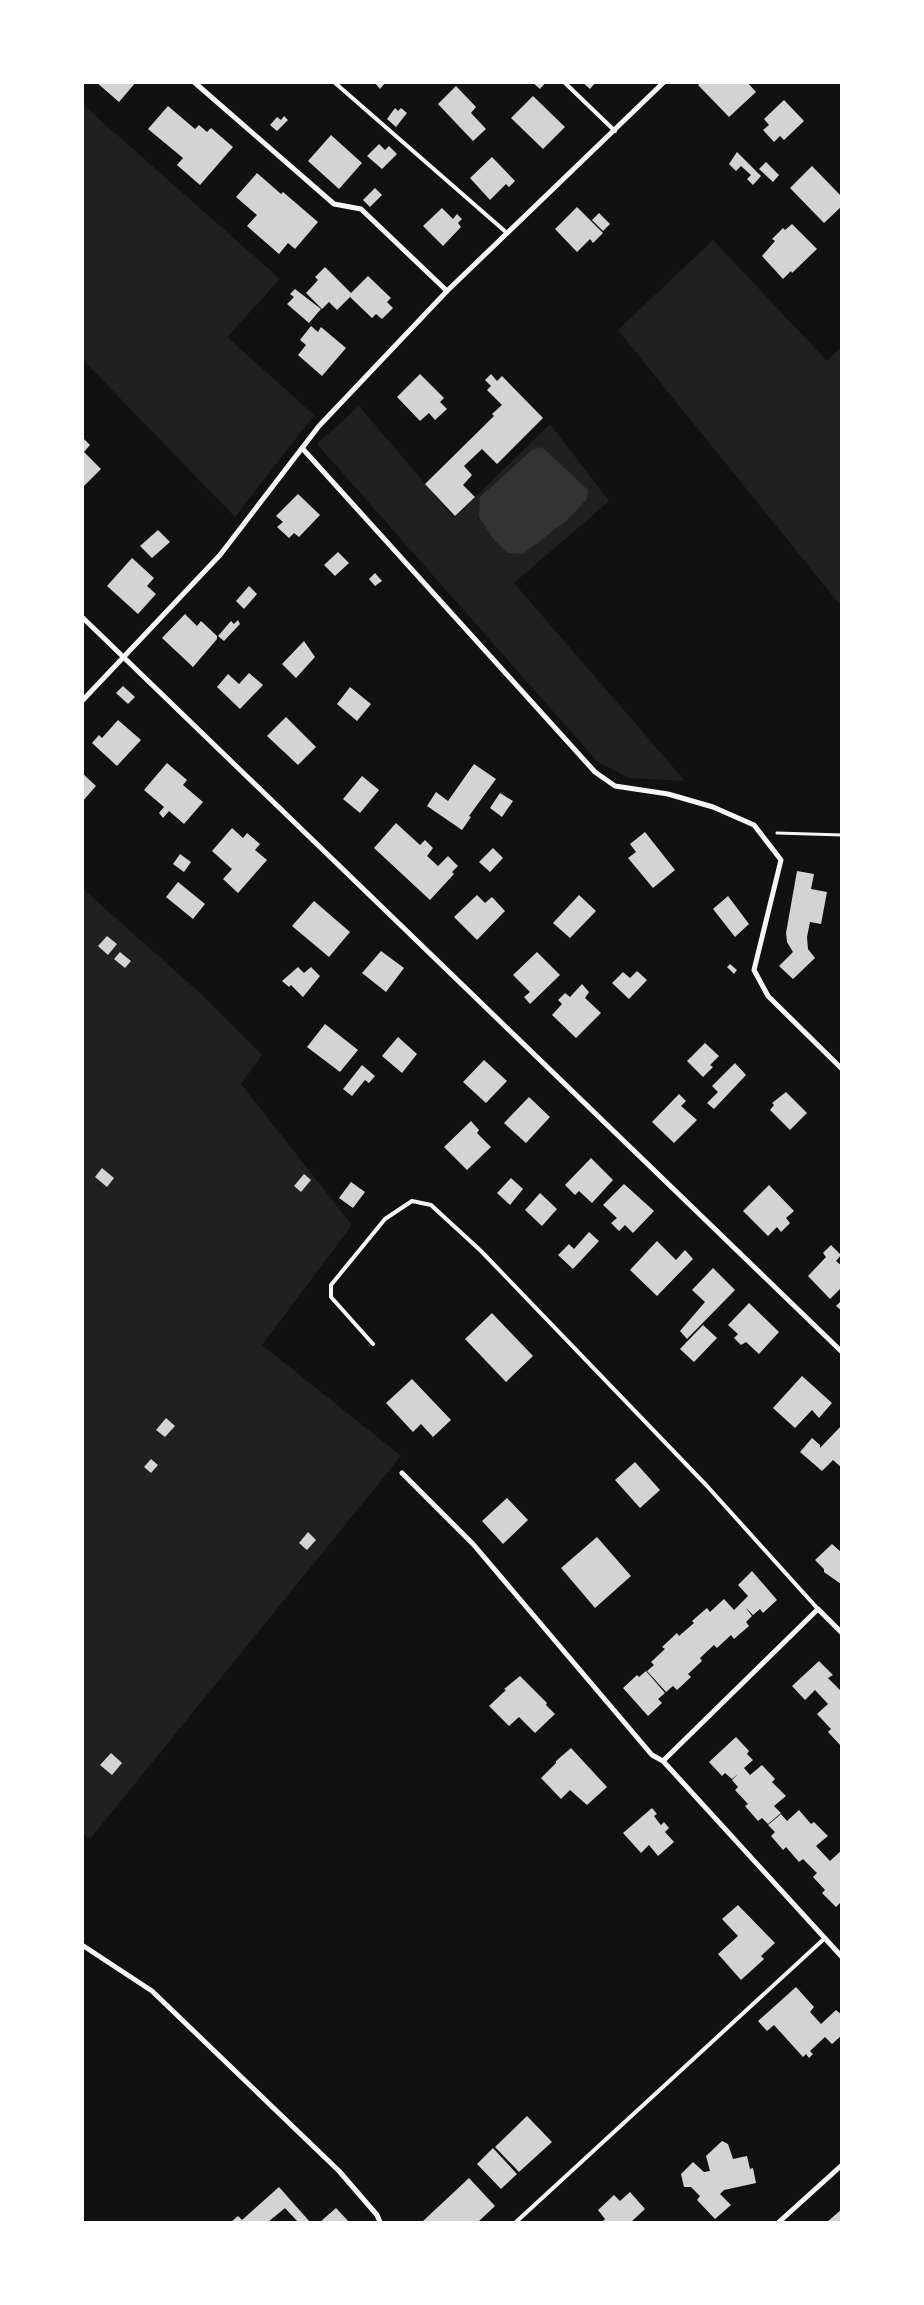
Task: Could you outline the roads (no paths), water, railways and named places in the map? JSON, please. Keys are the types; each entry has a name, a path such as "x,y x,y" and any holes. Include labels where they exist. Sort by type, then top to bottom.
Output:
{"street":[{"path":"194,82 334,204 361,209 447,291"},
{"path":"82,701 220,555 319,426 447,291 664,82"},
{"path":"302,448 595,772 615,786 668,794 713,807 754,825 781,860 754,970 768,996 842,1069"},
{"path":"82,617 842,1352"},
{"path":"402,1473 473,1544 652,1754 663,1761 842,1957"},
{"path":"663,1761 818,1609 842,1633"},
{"path":"82,1945 152,1991 338,2171 377,2215 380,2222"},
{"path":"779,2222 842,2165"}],"lane":[{"path":"334,82 507,234"},
{"path":"564,82 615,130"},
{"path":"373,1344 332,1297 331,1286 385,1219 412,1201 431,1205 495,1265 707,1486 818,1609"},
{"path":"516,2222 824,1938"}]}
